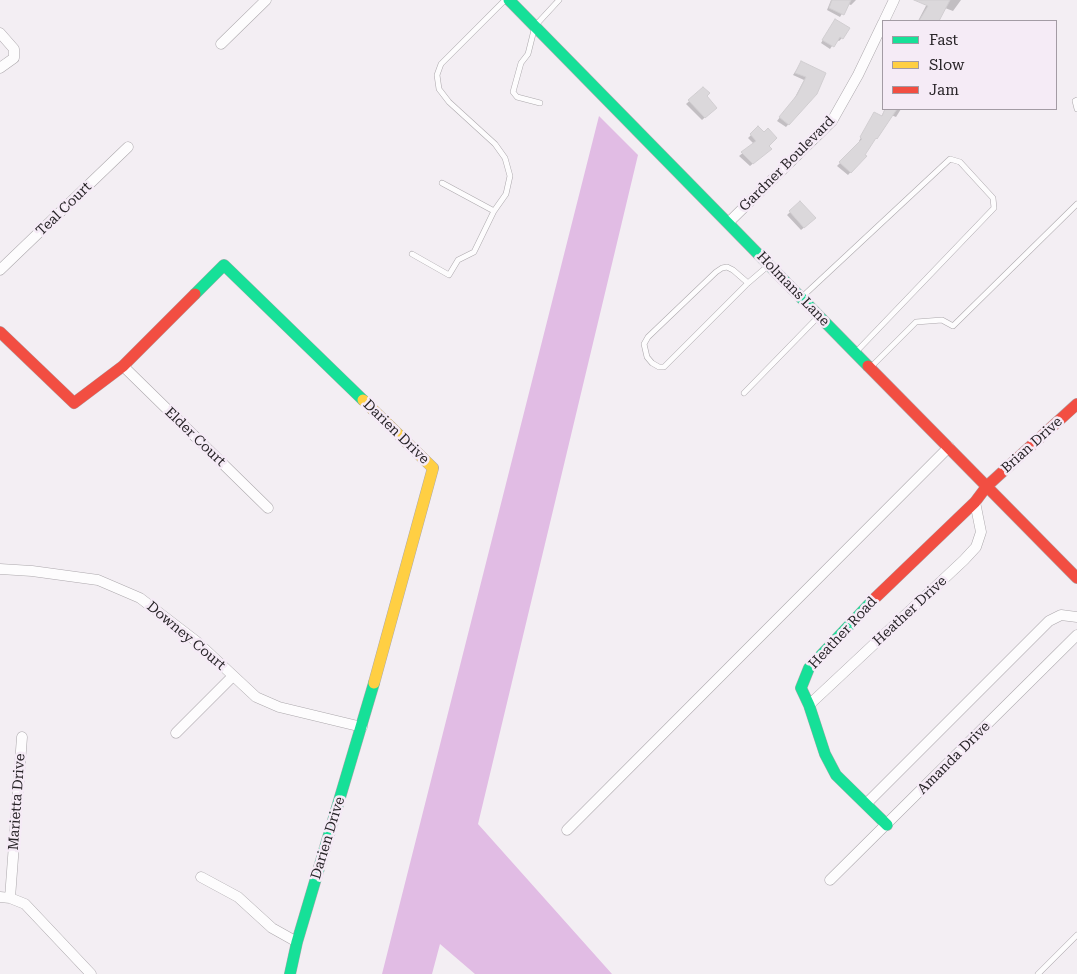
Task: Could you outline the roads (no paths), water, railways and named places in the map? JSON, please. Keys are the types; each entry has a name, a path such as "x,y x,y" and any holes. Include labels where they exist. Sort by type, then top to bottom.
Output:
{"street":[{"path":"220,44 266,0"},
{"name":"Holmans Lane","path":"509,0 1077,578"},
{"name":"Gardner Boulevard","path":"885,20 894,0"},
{"name":"Gardner Boulevard","path":"728,223 832,121 858,75 882,26"},
{"path":"0,33 14,49 14,58 0,68"},
{"name":"Teal Court","path":"0,270 128,147"},
{"name":"Darien Drive","path":"0,332 74,403 123,366 224,265 433,468 362,727 297,942 290,974"},
{"name":"Elder Court","path":"123,366 268,508"},
{"name":"Brian Drive","path":"987,486 1077,404"},
{"path":"566,830 948,447"},
{"name":"Heather Road","path":"888,825 836,775 825,754 809,705 801,688 809,668 868,605 975,502 987,486"},
{"name":"Heather Drive","path":"809,705 976,547 981,532 975,502"},
{"name":"Downey Court","path":"0,569 98,580 140,598 196,641 256,697 279,707 362,727"},
{"path":"866,804 1049,621 1060,615 1077,616"},
{"name":"Amanda Drive","path":"830,880 865,844 888,825 1077,635"},
{"path":"176,733 233,676"},
{"name":"Marietta Drive","path":"5,897 22,737"},
{"path":"202,877 238,897 272,928 297,942"},
{"path":"5,897 25,904 91,974"}],"lane":[{"path":"412,254 449,274 458,260 474,252 494,211 506,194 510,176 505,158 495,144 449,102 439,89 437,75 441,64 505,0"},
{"path":"540,103 517,97 513,92 521,63 528,54 535,26 559,0"},
{"path":"1077,100 1075,101 1077,109"},
{"path":"801,297 950,159 960,162 993,198 994,208 856,352"},
{"path":"442,183 494,211"},
{"path":"870,368 916,322 942,320 953,326 1077,204"},
{"path":"748,283 727,267 716,272 648,337 644,344 647,357 659,367 664,367 748,283 770,265"},
{"path":"744,393 820,316"},
{"path":"1038,974 1077,935"}]}
